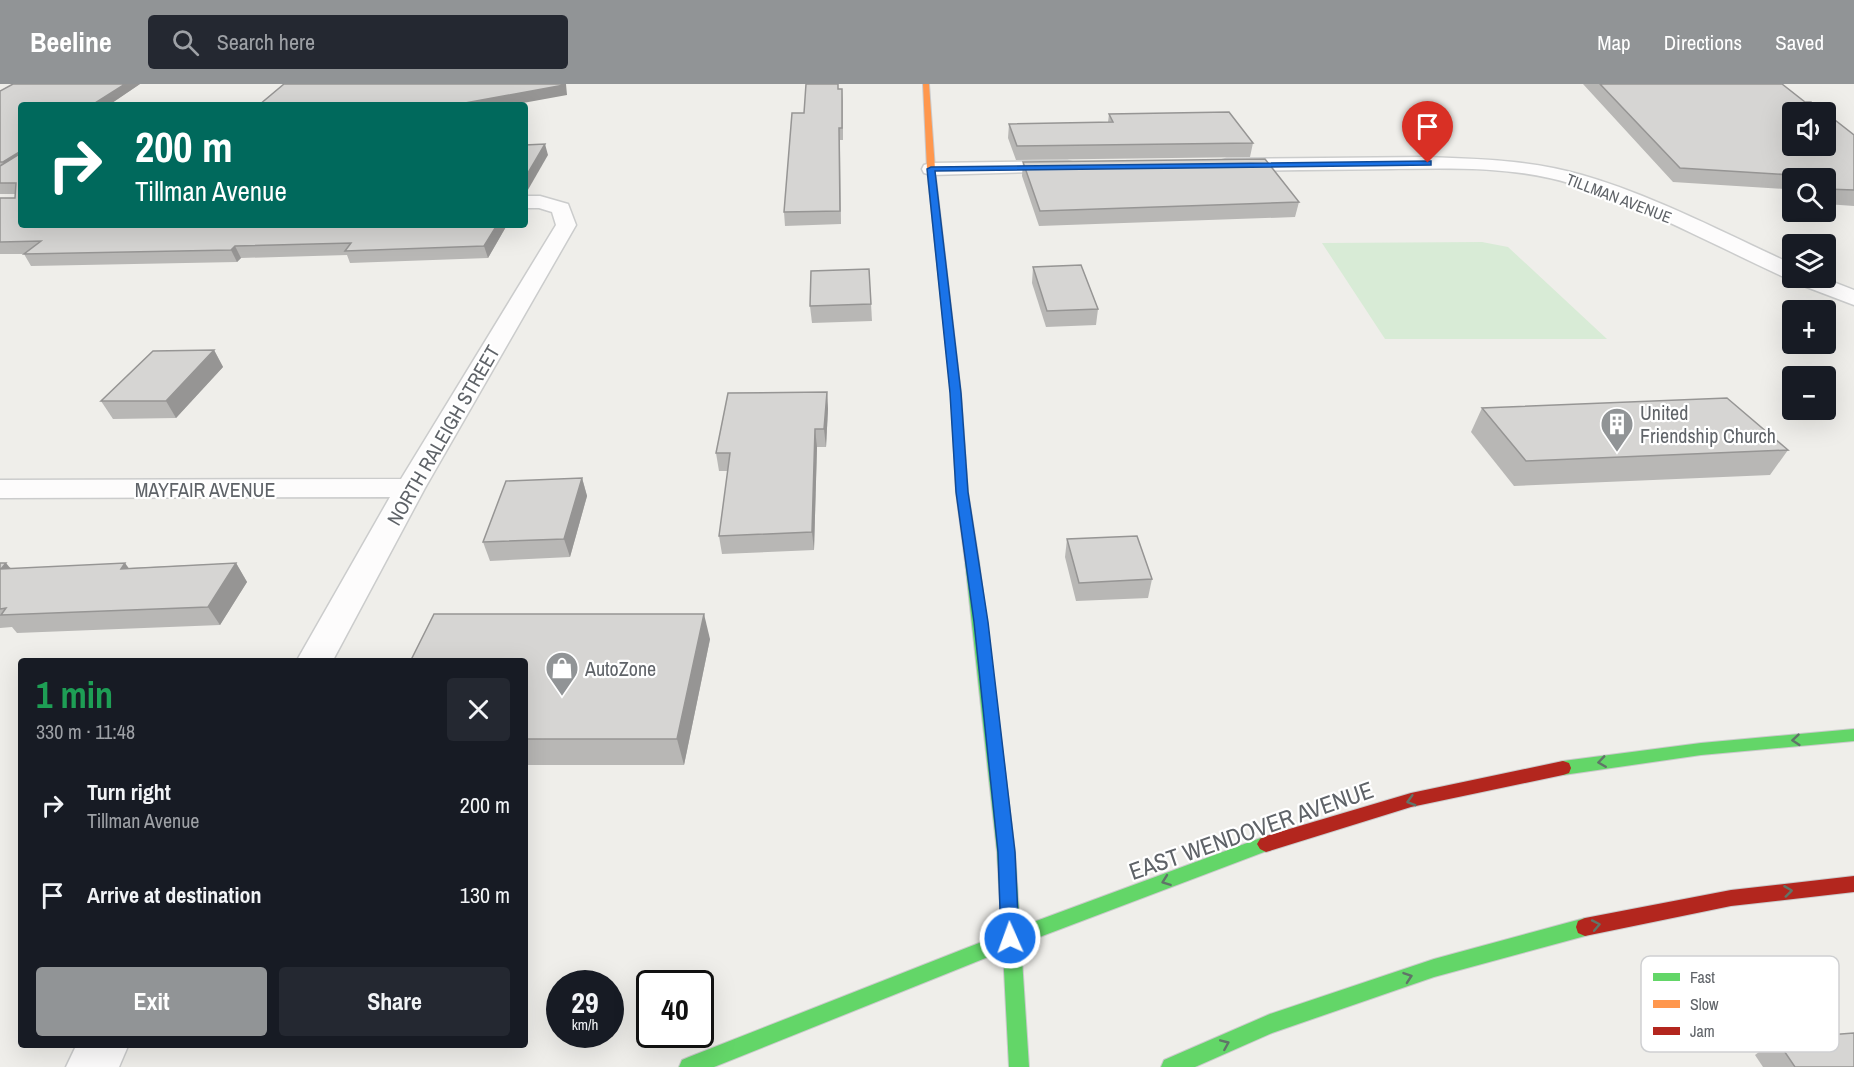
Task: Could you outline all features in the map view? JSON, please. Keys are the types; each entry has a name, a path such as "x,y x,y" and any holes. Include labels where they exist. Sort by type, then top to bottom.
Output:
{"main road":[{"path":"926,84 931,169 956,393 962,492 981,622 1006,852 1019,1067"},
{"name":"EAST WENDOVER AVENUE","path":"689,1067 1010,938 1300,832 1446,791 1587,764 1703,749 1854,735"},
{"path":"1171,1067 1292,1017 1434,968 1576,929 1731,898 1854,884"}],"street":[{"name":"TILLMAN AVENUE","path":"1207,166 1428,163 1489,165 1539,171 1576,179 1635,201 1782,267"},
{"path":"931,169 1087,167"},
{"name":"NORTH RALEIGH STREET","path":"316,658 410,488 566,225 561,208 540,202 528,202"},
{"path":"1829,288 1854,298"},
{"name":"MAYFAIR AVENUE","path":"0,489 410,488"},
{"path":"92,1067 102,1048"}],"green space":[{"path":"1482,242 1508,247 1607,339 1385,339 1322,243"}],"building":[{"path":"13,84 125,84 97,102 18,102 18,153 3,162 0,162 0,91"},
{"path":"284,84 564,84 470,102 263,102"},
{"path":"806,84 838,84 838,89 842,89 842,128 839,128 840,211 784,212 792,113 804,113"},
{"path":"1600,84 1782,84 1805,102 1782,102 1782,156 1836,156 1836,121 1854,135 1854,190 1836,189 1836,168 1782,168 1782,174 1680,168"},
{"path":"1229,112 1253,143 1017,146 1009,124 1113,122 1109,114"},
{"path":"545,144 528,173 528,145"},
{"path":"18,155 18,228 495,228 484,246 345,251 351,243 235,246 231,250 24,254 41,241 0,242 0,198 15,198 16,183 0,183 0,166"},
{"path":"1265,159 1299,202 1040,211 1023,162"},
{"path":"1081,265 1098,309 1047,311 1033,267"},
{"path":"869,269 871,304 810,306 811,271"},
{"path":"214,350 166,401 101,401 153,351"},
{"path":"827,392 824,429 815,429 812,532 719,536 730,453 716,453 728,393"},
{"path":"1727,398 1788,450 1526,461 1482,408"},
{"path":"582,478 564,539 483,542 506,481"},
{"path":"1137,536 1152,579 1079,583 1067,539"},
{"path":"0,563 6,563 1,569 125,563 121,569 236,563 208,607 1,615 6,608 0,609"},
{"path":"434,614 704,614 677,739 528,739 528,658 412,658"},
{"path":"1854,1033 1854,1067 1795,1067 1785,1052 1839,1052 1839,1034"}],"traffic: fast":[{"path":"972,561 1006,852 1019,1067"},
{"path":"1563,768 1701,749 1854,735"},
{"path":"689,1067 980,951 1266,844"},
{"path":"1171,1067 1270,1024 1434,968 1585,927"}],"traffic: slow":[{"path":"926,84 931,169 956,393 962,492 972,561"}],"traffic: jam":[{"path":"1266,844 1411,800 1563,768"},
{"path":"1585,927 1731,898 1854,884"}],"place":[{"name":"United Friendship Church","path":"1617,453"},
{"name":"AutoZone","path":"562,697"}],"route":[{"path":"1010,938 1006,852 981,622 962,492 956,393 931,169 1428,163"}]}
